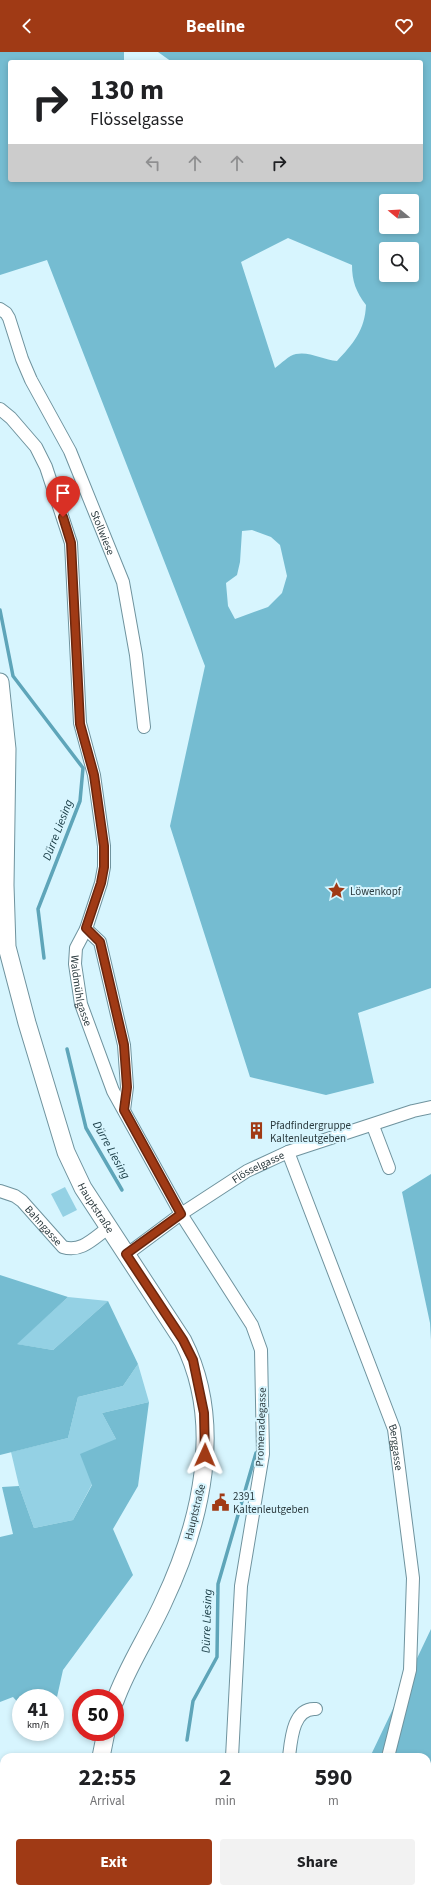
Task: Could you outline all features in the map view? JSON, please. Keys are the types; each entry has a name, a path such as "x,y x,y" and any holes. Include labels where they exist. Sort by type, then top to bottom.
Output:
{"main road":[{"name":"Hauptstraße","path":"0,682 7,749 5,884 7,947 27,1023 66,1152 83,1188 183,1340 193,1360 204,1413 205,1455 199,1498 182,1559 162,1605 125,1675 120,1689"},
{"path":"102,1753 104,1741"}],"street":[{"name":"Stollwiese","path":"0,309 6,313 9,318 22,359 31,380 70,451 122,582 136,655 144,727"},
{"name":"Waldmühlgasse","path":"0,409 11,418 36,447 46,467 71,543 80,724 94,775 104,846 104,867 101,883 86,928 76,948 74,964 80,1004 113,1091 124,1110"},
{"path":"86,928 100,942 124,1045 127,1087 124,1110"},
{"name":"Flösselgasse","path":"126,1254 232,1179 288,1152 373,1126 413,1111 431,1107"},
{"name":"Promenadegasse","path":"124,1110 181,1214 252,1325 258,1337 263,1363 263,1454 241,1586 232,1753"},
{"path":"373,1126 389,1168"},
{"name":"Berggasse","path":"288,1152 394,1429 413,1578 410,1670 389,1753"},
{"name":"Bahngasse","path":"0,1190 15,1196 22,1201 63,1247 70,1249 82,1247 108,1228"},
{"path":"290,1753 299,1717 306,1710 316,1709"}],"shaded area":[{"path":"0,52 124,52 124,60 8,60 8,182 423,182 423,60 169,60 158,52 431,52 431,988 358,1013 374,1083 326,1095 250,1077 170,826 205,666 47,260 0,275","holes":["288,238 352,265 355,286 366,305 361,329 348,349 337,361 301,353 291,356 275,368 241,262","252,530 271,537 280,545 287,576 282,593 268,607 235,619 228,606 226,583 237,575 240,562 242,531"]},
{"path":"431,1174 431,1340 430,1323 402,1192"},
{"path":"65,1187 77,1210 63,1217 51,1194"},
{"path":"0,1275 68,1297 17,1344 53,1350 108,1301 138,1364 123,1386 78,1397 68,1438 0,1455"},
{"path":"68,1297 108,1301 53,1350 16,1344"},
{"path":"138,1364 149,1402 102,1413 116,1439 73,1520 34,1528 19,1486 11,1452 68,1438 78,1397 123,1386"},
{"path":"149,1402 138,1486 113,1529 133,1575 63,1670 59,1689 12,1689 12,1697 0,1702 0,1537 13,1534 2,1487 19,1486 34,1528 73,1520 92,1485 80,1454 116,1439 102,1413"},
{"path":"431,1629 431,1753 372,1753"}],"waterway":[{"name":"Dürre Liesing","path":"0,610 13,676 83,768 80,801 38,909 44,958"},
{"name":"Dürre Liesing","path":"67,1049 86,1128 122,1190"},
{"name":"Dürre Liesing","path":"187,1740 193,1701 217,1657 218,1584 256,1453"}],"place":[{"name":"Löwenkopf","path":"337,891"},
{"name":"Pfadfindergruppe Kaltenleutgeben","path":"257,1131"},
{"name":"2391 Kaltenleutgeben","path":"220,1502"}],"route":[{"path":"63,517 71,543 80,724 94,775 104,846 104,867 101,883 86,928 100,942 124,1045 127,1087 124,1110 181,1214 126,1254 183,1340 193,1360 204,1413 206,1433 205,1455"}]}
